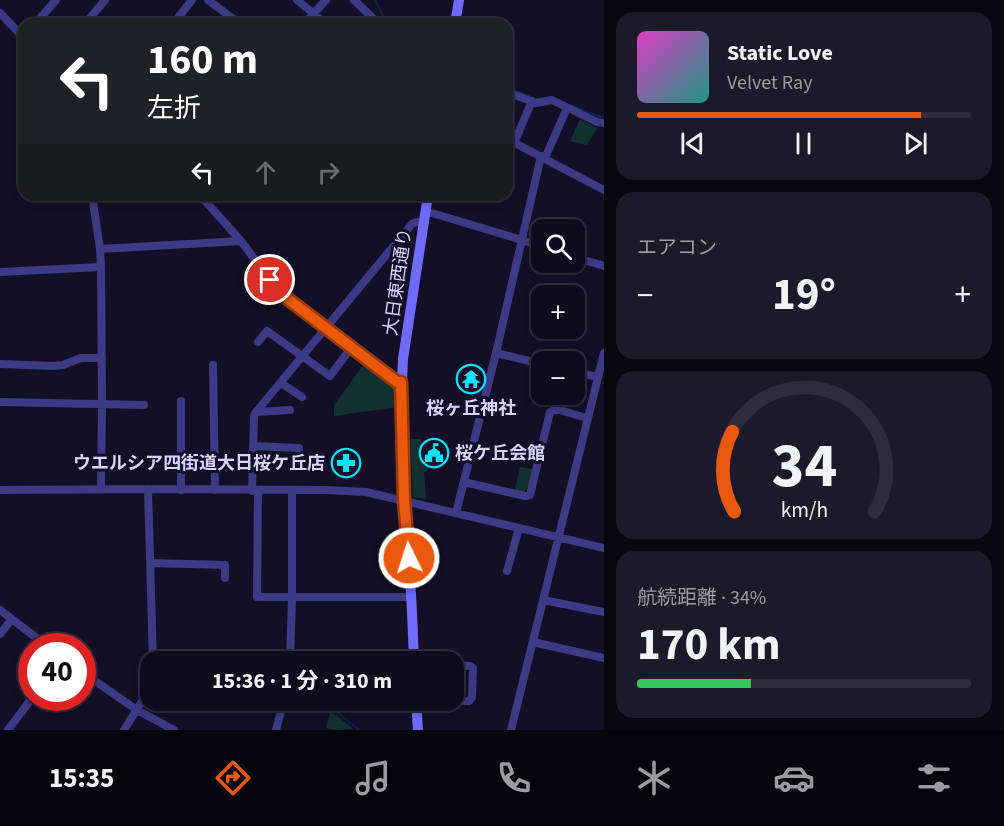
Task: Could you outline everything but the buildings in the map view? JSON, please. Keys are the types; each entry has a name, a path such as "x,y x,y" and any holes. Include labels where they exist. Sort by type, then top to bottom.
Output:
{"street":[{"path":"40,18 56,0"},
{"path":"90,18 105,0"},
{"path":"182,18 179,16 192,0"},
{"path":"208,0 232,18"},
{"path":"297,0 319,18"},
{"path":"309,18 326,0"},
{"path":"354,0 373,18"},
{"path":"456,18 459,0"},
{"path":"0,13 18,31"},
{"path":"513,94 536,103 552,100 603,123"},
{"path":"513,137 532,101"},
{"path":"456,513 543,157 567,108"},
{"path":"513,142 603,190"},
{"path":"93,201 101,267 101,489"},
{"path":"205,201 241,241 280,293 397,382 401,382"},
{"name":"大日東西通り","path":"413,651 404,500 401,382 427,201"},
{"path":"425,211 531,243"},
{"path":"411,597 257,597 253,446 256,412 412,224 423,223"},
{"path":"100,249 241,241"},
{"path":"585,260 603,266"},
{"path":"0,272 101,267"},
{"path":"258,342 267,331 330,376 351,348"},
{"path":"495,353 531,361"},
{"path":"511,730 603,353"},
{"path":"0,364 54,366 81,358 102,358"},
{"path":"213,365 215,490"},
{"path":"585,374 598,377"},
{"path":"281,383 302,397"},
{"path":"181,401 181,490"},
{"path":"0,402 144,405"},
{"path":"464,482 525,496 530,495 550,412 556,409 588,418"},
{"path":"256,412 290,410"},
{"path":"253,446 298,448 299,468"},
{"path":"148,489 153,651"},
{"path":"0,490 148,489 366,492 603,548"},
{"path":"290,651 292,490"},
{"path":"507,572 519,528"},
{"path":"151,563 225,565 225,578"},
{"path":"543,600 603,612"},
{"path":"0,610 30,633"},
{"path":"0,634 12,619"},
{"path":"533,642 603,658"},
{"path":"464,666 473,668 472,697 469,701 464,701"},
{"path":"96,682 137,710 174,730"},
{"path":"123,730 140,705"},
{"path":"8,730 22,711"},
{"path":"276,730 281,711"},
{"path":"417,711 418,730"}],"green space":[{"path":"580,119 597,128 587,145 570,141"},
{"path":"364,364 397,388 398,407 334,416 334,405"},
{"path":"410,439 421,439 421,449 427,450 428,471 424,472 426,499 413,497"},
{"path":"520,467 533,469 530,485 524,492 515,490"},
{"path":"330,712 335,714 353,729 326,728"}],"waterway":[{"path":"375,0 384,18"},
{"path":"513,89 536,99 544,98"},
{"path":"571,105 600,117 604,116"},
{"path":"336,711 359,730"}],"place":[{"name":"桜ヶ丘神社","path":"471,379"},
{"name":"桜ケ丘会館","path":"434,453"},
{"name":"ウエルシア四街道大日桜ケ丘店","path":"346,463"}],"route":[{"path":"270,280 280,293 397,382 401,382 404,500 409,558"}]}
